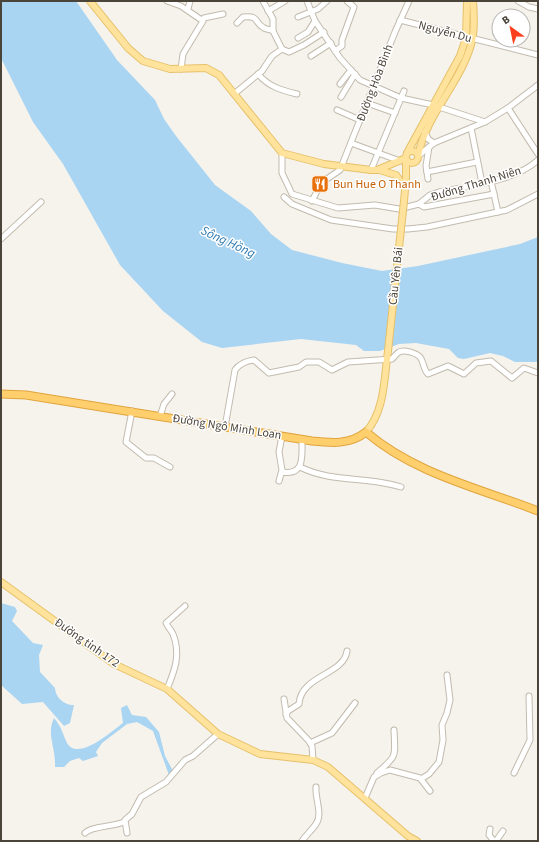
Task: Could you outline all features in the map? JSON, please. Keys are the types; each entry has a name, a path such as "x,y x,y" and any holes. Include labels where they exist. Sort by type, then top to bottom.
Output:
{"highway":[{"name":"Đường Ngô Minh Loan","path":"1,394 26,395 334,443 356,438 366,432"},
{"path":"366,432 374,440 425,470 509,499 538,511"}],"main road":[{"path":"90,1 128,48 142,61 162,68 206,68 219,75 282,153 298,158 341,166 387,171 396,175 406,188"},
{"path":"467,1 470,39"},
{"path":"404,157 467,58 473,1"},
{"path":"406,179 417,159 425,132 436,106"},
{"path":"374,170 404,157 412,151 417,159"},
{"path":"404,157 411,163 417,159"},
{"name":"Cầu Yên Bái","path":"387,360 406,188 404,157"},
{"path":"366,432 373,422 380,405 387,360"},
{"name":"Đường tỉnh 172","path":"1,582 110,661 167,689 218,734 260,754 313,760 328,767 408,836 418,841"}],"street":[{"path":"167,1 188,10 194,16 203,21 183,54 181,69"},
{"path":"188,10 190,1"},
{"path":"263,1 273,19 274,31 282,48 289,52 304,45 324,32"},
{"path":"268,11 285,1"},
{"path":"307,1 315,21 324,32 335,51 360,80 401,98 436,106 485,122"},
{"path":"298,17 327,1"},
{"path":"335,51 342,46 345,31 354,7 347,1"},
{"name":"Đường Hòa Bình","path":"341,166 409,1"},
{"path":"518,1 538,9"},
{"path":"204,18 223,14"},
{"path":"237,23 243,17 251,16 255,17 262,27 274,31"},
{"name":"Nguyễn Du","path":"400,20 470,39 538,55"},
{"path":"298,38 308,32 315,21"},
{"path":"311,56 331,43"},
{"path":"234,94 258,74 272,56 282,48"},
{"path":"340,84 353,72"},
{"path":"341,97 353,72"},
{"path":"258,74 266,83 279,90 297,94"},
{"path":"417,159 434,143 485,122 508,108 538,84"},
{"path":"374,170 379,153 404,91"},
{"path":"367,103 395,113"},
{"path":"508,108 538,154"},
{"path":"337,110 360,120"},
{"path":"470,128 476,162 482,183"},
{"path":"425,132 428,139 434,143"},
{"path":"351,143 379,153 404,157"},
{"path":"428,147 428,179"},
{"name":"Đường Thanh Niên","path":"282,153 282,174 290,191 295,196 338,208 376,205 400,209 419,204 430,195 439,192 512,175 533,165 538,160"},
{"path":"427,172 476,162"},
{"path":"312,201 322,184 340,170 341,166"},
{"path":"491,181 498,212"},
{"path":"419,204 424,207 494,194"},
{"path":"284,197 292,204 330,220 393,229 427,227 507,210 538,194"},
{"path":"1,239 41,202"},
{"path":"226,427 235,370 245,361 254,360 269,373 299,367 306,362 319,362 332,370 348,362 392,359 399,352 404,351 416,354 420,357 424,370 428,374 448,366 464,374 476,363 488,361 492,361 512,378 524,368 538,373"},
{"path":"160,416 164,404 172,394"},
{"path":"132,411 126,442 146,458 154,458 170,467"},
{"path":"279,481 279,477 282,472 279,452 282,436"},
{"path":"282,472 295,472 300,467 302,439"},
{"path":"300,467 323,476 347,478 352,480 377,481 401,487"},
{"path":"167,689 175,669 178,656 172,634 166,623 185,606"},
{"path":"286,714 299,704 300,694 304,688 339,664 346,656 347,651"},
{"path":"421,779 429,774 439,762 443,740 442,725 450,700 447,675"},
{"path":"514,772 530,740 529,696"},
{"path":"284,699 286,714 291,722 310,743 313,760"},
{"path":"310,743 332,733 355,702"},
{"path":"365,798 374,777 394,757 394,730"},
{"path":"85,833 90,829 101,828 124,822 132,814 141,797 166,782 185,760 193,756 218,734"},
{"path":"374,777 381,773 395,770 421,779 430,791"},
{"path":"302,841 316,825 320,817 316,799 316,787"},
{"path":"124,822 127,833"},
{"path":"490,829 489,835 495,841 503,831"}],"water":[{"name":"Sông Hồng","path":"1,1 76,1 117,60 155,100 164,119 176,136 215,185 251,211 271,234 292,250 342,263 382,271 418,266 520,244 538,237 538,362 515,362 503,356 490,353 464,359 458,358 449,349 416,343 399,344 380,351 364,351 356,345 301,339 222,348 202,342 163,311 120,265 63,164 33,122 1,58"},
{"path":"1,603 15,607 17,611 12,621 33,643 43,645 39,655 40,672 55,688 57,695 61,700 67,704 74,705 70,723 64,726 43,702 22,704 1,685"},
{"path":"127,705 132,715 146,717 159,732 165,756 173,771 169,775 153,731 137,722 127,724 102,743 96,752 98,756 83,761 79,758 70,761 64,767 55,767 51,736 54,718 61,728 67,743 72,748 79,749 95,743 123,723 121,708"}],"place":[{"name":"Bun Hue O Thanh","path":"320,184"}]}
